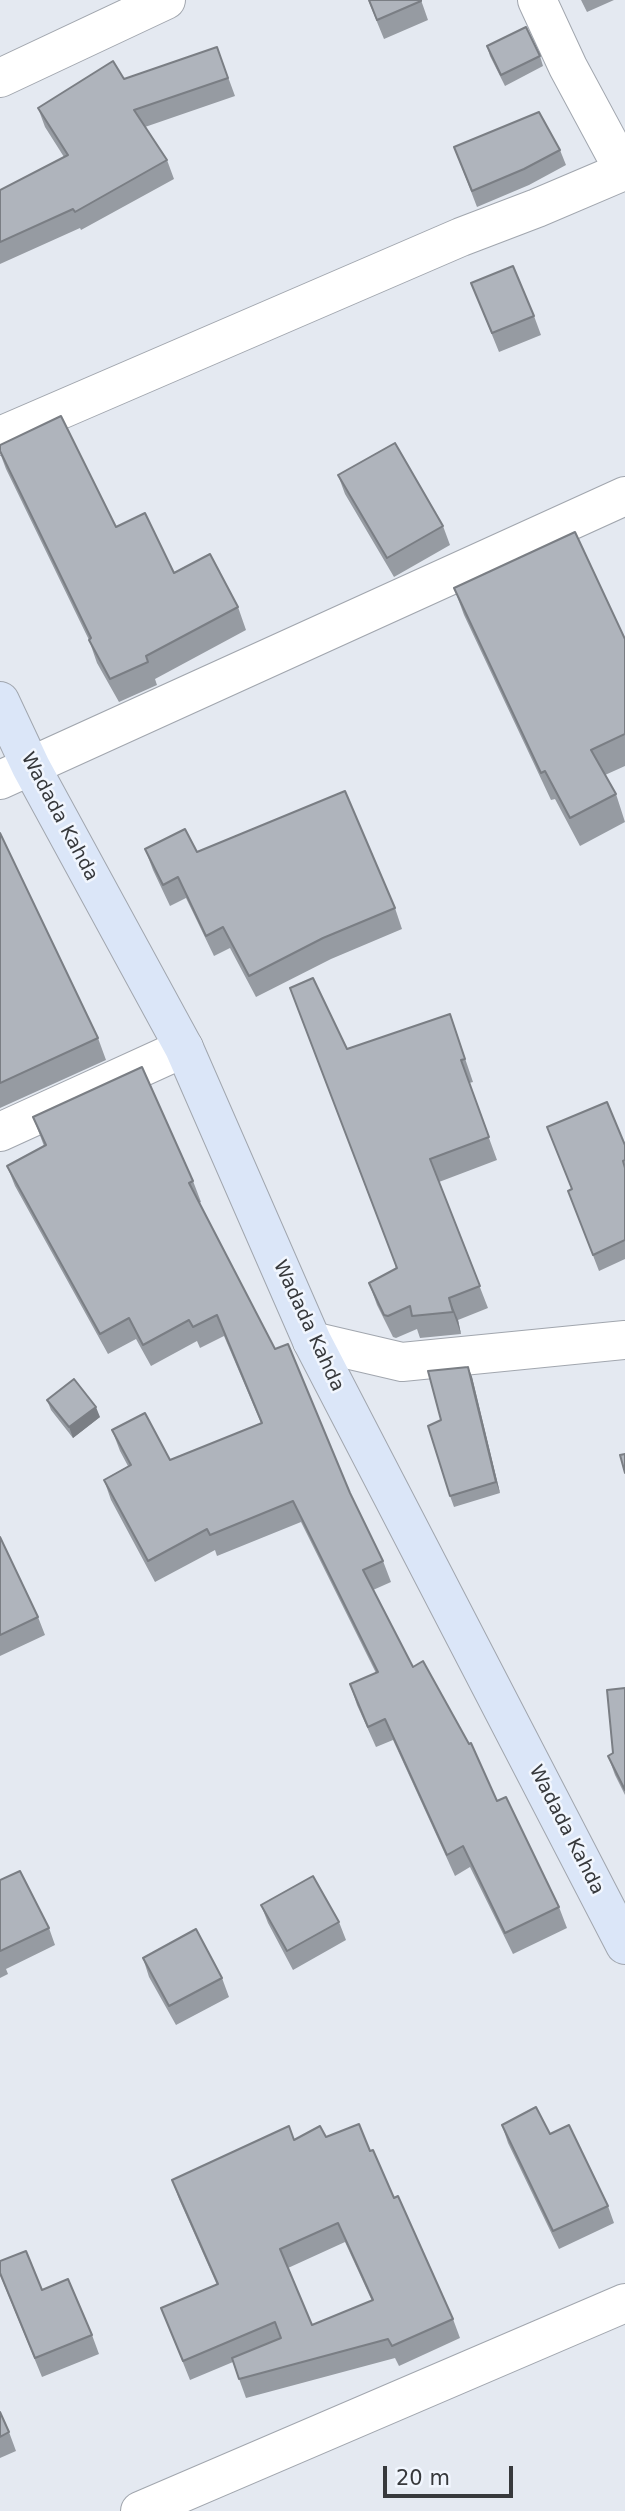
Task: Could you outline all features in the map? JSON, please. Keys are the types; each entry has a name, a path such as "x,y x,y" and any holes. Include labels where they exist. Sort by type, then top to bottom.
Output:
{"main road":[{"name":"Wadada Kahda","path":"0,701 16,774 184,1048 312,1341 625,1945"}],"street":[{"path":"0,78 166,0"},
{"path":"0,436 461,237 625,171 568,67 537,0"},
{"path":"16,774 625,496"},
{"path":"0,1132 184,1048"},
{"path":"312,1341 401,1362 625,1340"},
{"path":"140,2511 625,2303"}],"building":[{"path":"369,0 421,0 421,1 377,20"},
{"path":"526,27 540,56 501,75 487,46"},
{"path":"217,47 228,78 134,110 167,160 75,212 73,209 0,242 0,190 68,155 38,108 113,61 124,79"},
{"path":"539,112 560,150 472,191 454,147"},
{"path":"513,266 534,316 492,333 471,283"},
{"path":"61,416 116,527 145,513 174,573 210,554 238,607 146,656 148,662 110,679 0,451 0,445"},
{"path":"395,443 443,526 387,558 338,475"},
{"path":"575,532 625,639 625,734 591,750 616,794 570,818 545,771 541,773 454,588"},
{"path":"345,791 395,908 323,938 249,976 223,927 206,936 178,877 163,885 145,849 185,829 197,852"},
{"path":"0,833 98,1038 0,1083"},
{"path":"313,978 347,1049 450,1014 465,1059 461,1060 489,1137 430,1159 480,1286 449,1298 453,1312 412,1316 410,1306 388,1316 384,1315 369,1283 397,1268 290,988"},
{"path":"142,1067 193,1181 189,1183 275,1349 288,1344 350,1493 383,1561 363,1570 413,1667 423,1661 469,1744 471,1743 497,1801 506,1797 559,1907 505,1933 463,1846 447,1855 385,1719 368,1727 350,1684 378,1672 293,1501 210,1535 207,1529 148,1561 104,1480 131,1465 112,1430 145,1413 170,1460 262,1423 217,1315 193,1327 189,1320 143,1345 129,1318 100,1334 7,1166 46,1145 33,1117"},
{"path":"607,1102 625,1145 625,1240 593,1255 568,1191 572,1189 547,1127"},
{"path":"468,1367 496,1482 450,1496 428,1426 441,1420 428,1371"},
{"path":"74,1379 96,1407 69,1427 47,1400"},
{"path":"625,1454 625,1473 620,1455"},
{"path":"0,1537 38,1617 0,1635"},
{"path":"625,1688 625,1790 608,1756 613,1753 607,1690"},
{"path":"20,1871 49,1928 0,1951 0,1880"},
{"path":"313,1876 339,1922 287,1951 261,1905"},
{"path":"196,1929 222,1978 169,2006 143,1958"},
{"path":"536,2107 550,2134 569,2125 608,2206 553,2231 502,2125"},
{"path":"359,2124 394,2198 398,2196 453,2319 392,2346 388,2339 239,2379 232,2358 281,2338 275,2322 183,2361 161,2308 218,2284 172,2180 289,2126 294,2140 320,2126 326,2137","holes":["338,2223 373,2300 312,2325 280,2249"]},
{"path":"26,2251 42,2290 68,2279 92,2335 35,2358 0,2273 0,2261"},
{"path":"0,2412 9,2432 0,2437"}]}
